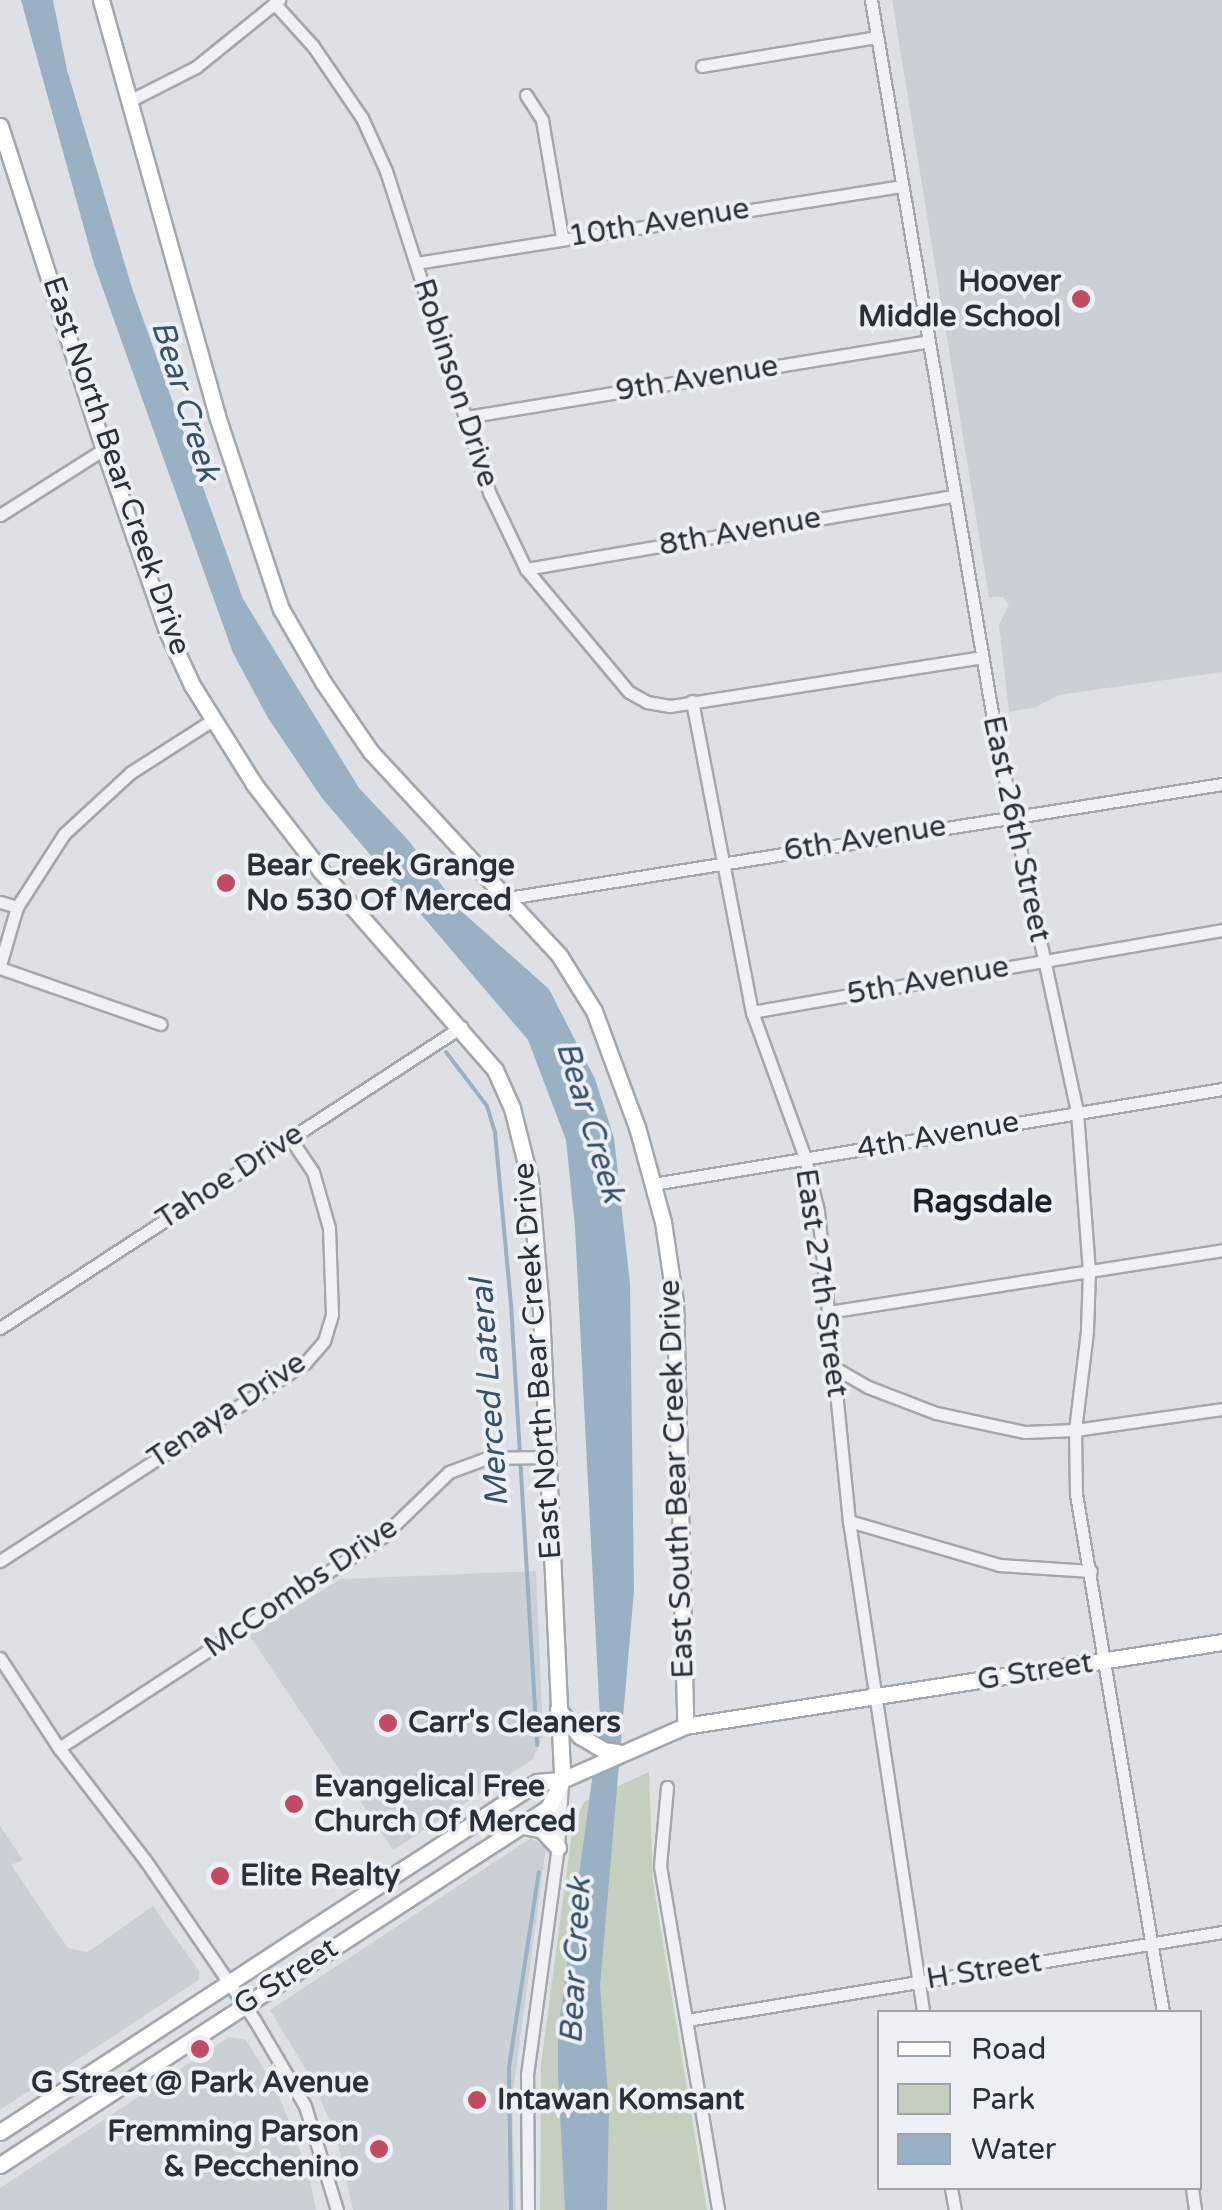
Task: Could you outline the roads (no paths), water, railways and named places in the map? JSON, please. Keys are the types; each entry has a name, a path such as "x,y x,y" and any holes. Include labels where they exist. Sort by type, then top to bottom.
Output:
{"street":[{"name":"East South Bear Creek Drive","path":"101,0 217,416 281,608 322,682 371,752 560,955 594,1011 654,1184 675,1302 684,1726"},
{"name":"East 26th Street","path":"871,0 1010,815 1077,1112 1089,1270 1087,1331 1075,1430 1076,1494 1108,1660 1163,2010"},
{"path":"129,101 196,67 276,2"},
{"name":"Robinson Drive","path":"276,2 313,46 362,118 386,171 490,494 526,569 628,692 647,702 670,706 982,658"},
{"path":"702,66 877,37"},
{"path":"526,95 542,120 562,237"},
{"name":"East North Bear Creek Drive","path":"0,126 3,150 58,297 104,449 167,632 211,720 321,871 495,1070 525,1148 541,1310 540,1457 562,1780"},
{"name":"10th Avenue","path":"416,264 562,237 902,186"},
{"name":"9th Avenue","path":"466,417 928,341"},
{"path":"0,514 104,449"},
{"name":"8th Avenue","path":"526,569 954,496"},
{"name":"East 27th Street","path":"692,701 752,1012 805,1158 818,1211 849,1521 923,2010"},
{"path":"162,1024 0,967 17,907 64,834 130,773 211,720"},
{"name":"6th Avenue","path":"508,898 1222,784"},
{"path":"0,902 17,907"},
{"name":"5th Avenue","path":"752,1012 1222,930"},
{"name":"Tahoe Drive","path":"0,1328 461,1027"},
{"name":"4th Avenue","path":"654,1184 1222,1089"},
{"name":"Tenaya Drive","path":"0,1562 305,1363 324,1341 332,1314 328,1228 313,1172 290,1138"},
{"path":"828,1312 1222,1250"},
{"path":"835,1368 868,1387 936,1413 1025,1432 1075,1430 1222,1409"},
{"name":"McCombs Drive","path":"59,1748 382,1537 449,1472 488,1458 540,1457"},
{"path":"849,1521 999,1565 1091,1571"},
{"name":"G Street","path":"0,2132 537,1782 562,1780 616,1752 684,1726 1222,1642"},
{"path":"0,1658 59,1748 146,1860 244,2004 305,2106 338,2210"},
{"path":"558,1708 581,1737 603,1750 616,1752"},
{"path":"528,2210 528,2074 558,1847 562,1780"},
{"name":"G Street","path":"0,2165 548,1808 562,1780"},
{"path":"667,1787 660,1866 718,2210"},
{"path":"518,1825 542,1829 558,1847"},
{"name":"H Street","path":"687,2020 1222,1932"}],"water":[{"name":"Bear Creek","path":"21,0 53,0 67,70 132,288 243,599 359,788 409,841 460,910 549,989 595,1079 614,1138 630,1284 634,1590 600,1986 609,2108 607,2210 565,2210 558,2074 558,2032 600,1720 575,1227 566,1140 528,1040 322,798 268,718 233,653 94,264"}],"waterway":[{"name":"Merced Lateral","path":"446,1052 487,1106 495,1132 511,1304 537,1745"},
{"name":"Merced Lateral","path":"511,2210 509,2067 539,1872"}],"place":[{"name":"Hoover Middle School","path":"1081,299"},
{"name":"Bear Creek Grange No 530 Of Merced","path":"226,883"},
{"name":"Carr's Cleaners","path":"388,1723"},
{"name":"Evangelical Free Church Of Merced","path":"294,1804"},
{"name":"Elite Realty","path":"220,1876"},
{"name":"G Street @ Park Avenue","path":"200,2049"},
{"name":"Intawan Komsant","path":"477,2100"},
{"name":"Fremming Parson & Pecchenino","path":"379,2149"}],"district":[{"name":"Ragsdale","path":"982,1202"}]}
